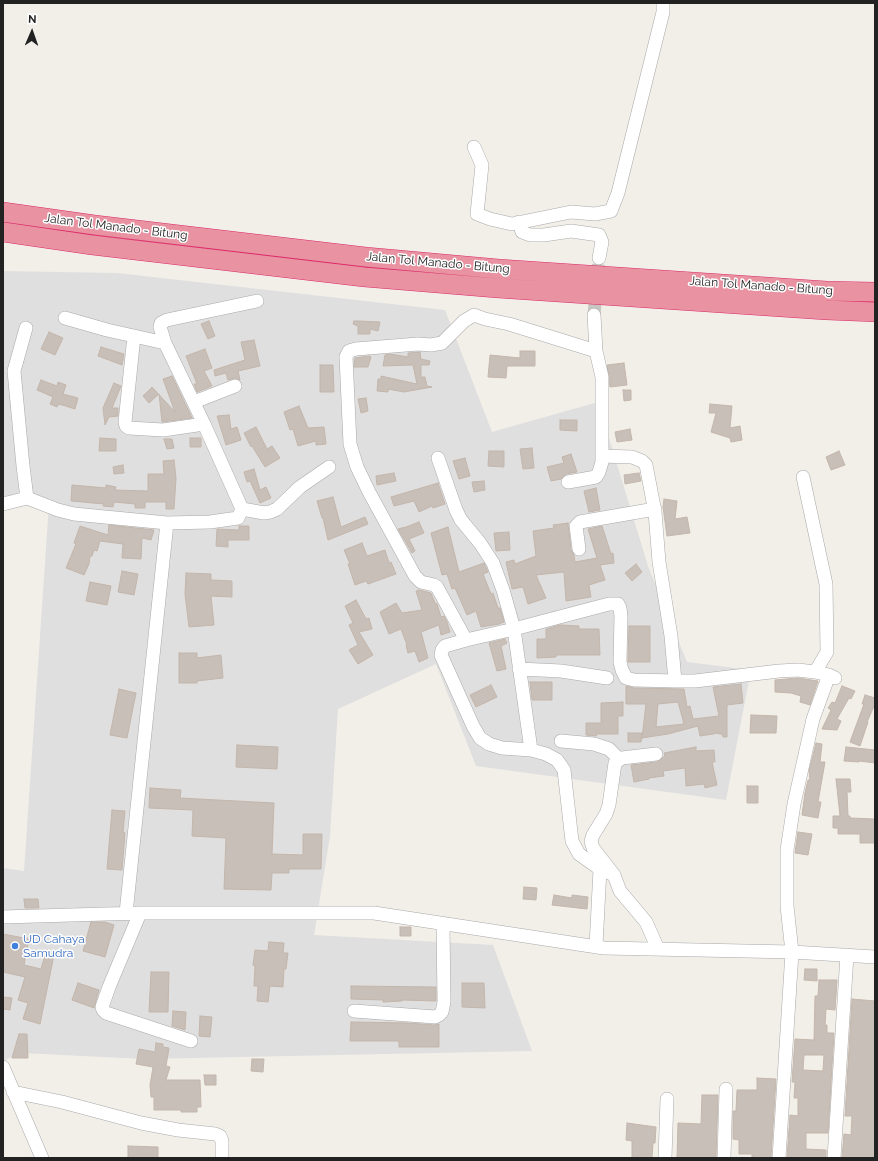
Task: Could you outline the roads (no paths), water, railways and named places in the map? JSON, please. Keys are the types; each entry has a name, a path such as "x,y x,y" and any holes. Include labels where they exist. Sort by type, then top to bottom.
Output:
{"highway":[{"name":"Jalan Tol Manado - Bitung","path":"3,212 95,225 366,257 514,270 827,291 875,292"},
{"name":"Jalan Tol Manado - Bitung","path":"3,232 364,277 513,289 875,312"}],"street":[{"path":"474,147 482,165 477,214 490,219 512,224 572,212 595,214 611,211 618,193 663,12 663,3"},
{"path":"519,222 522,232 530,235 544,235 571,231 599,235 602,242 599,258"},
{"path":"242,510 194,402 165,343 160,327 161,323 166,320 257,301"},
{"path":"466,640 437,587 421,582 415,576 385,523 357,467 350,444 346,357 349,351 356,349 418,344 431,345 442,343 464,321 474,315 509,324 596,351"},
{"path":"568,482 596,477 599,472 602,456 602,377 596,351 594,315"},
{"path":"65,318 165,343"},
{"path":"26,328 14,371 22,466 27,498"},
{"path":"134,336 125,422 126,426 129,428 163,430 204,424"},
{"path":"194,402 235,386"},
{"path":"602,456 632,457 642,461 646,465 655,509 659,562 675,681"},
{"path":"438,458 456,510 461,520 480,543 493,564 503,590 514,629 531,750"},
{"path":"242,510 264,513 277,509 300,487 329,467"},
{"path":"803,477 826,584 827,652 816,672"},
{"path":"3,504 27,498 58,510 74,514 167,524 188,524 230,520 238,518 242,510"},
{"path":"579,549 576,526 580,522 655,509"},
{"path":"126,913 167,524"},
{"path":"614,875 600,869 579,854 572,841 564,770 557,760 546,754 531,750 502,748 489,744 480,738 441,656 442,650 445,646 609,604 618,604 621,616 620,662 626,678 634,680 695,681 798,670 832,676 814,719 794,804 787,850 787,906 792,952 779,1158"},
{"path":"519,669 561,671 607,678"},
{"path":"561,741 594,744 609,749 619,760"},
{"path":"656,754 622,758 615,763 612,790 606,814 593,835 592,841 593,848 614,875 620,891 646,922 658,950"},
{"path":"596,946 600,869"},
{"path":"3,917 126,913 374,913 596,946 658,950 792,952 875,956"},
{"path":"140,913 109,987 102,1010 106,1013 191,1041"},
{"path":"354,1011 435,1017 439,1016 442,1012 444,1002 443,923"},
{"path":"834,1158 847,955"},
{"path":"3,1068 42,1158"},
{"path":"724,1158 726,1089"},
{"path":"13,1092 62,1102 141,1123 178,1130 215,1134 220,1136 222,1141 222,1158"},
{"path":"665,1158 667,1099"}],"tunnel":[{"path":"594,315 599,258"}],"place":[{"name":"UD Cahaya Samudra","path":"15,946"}]}
